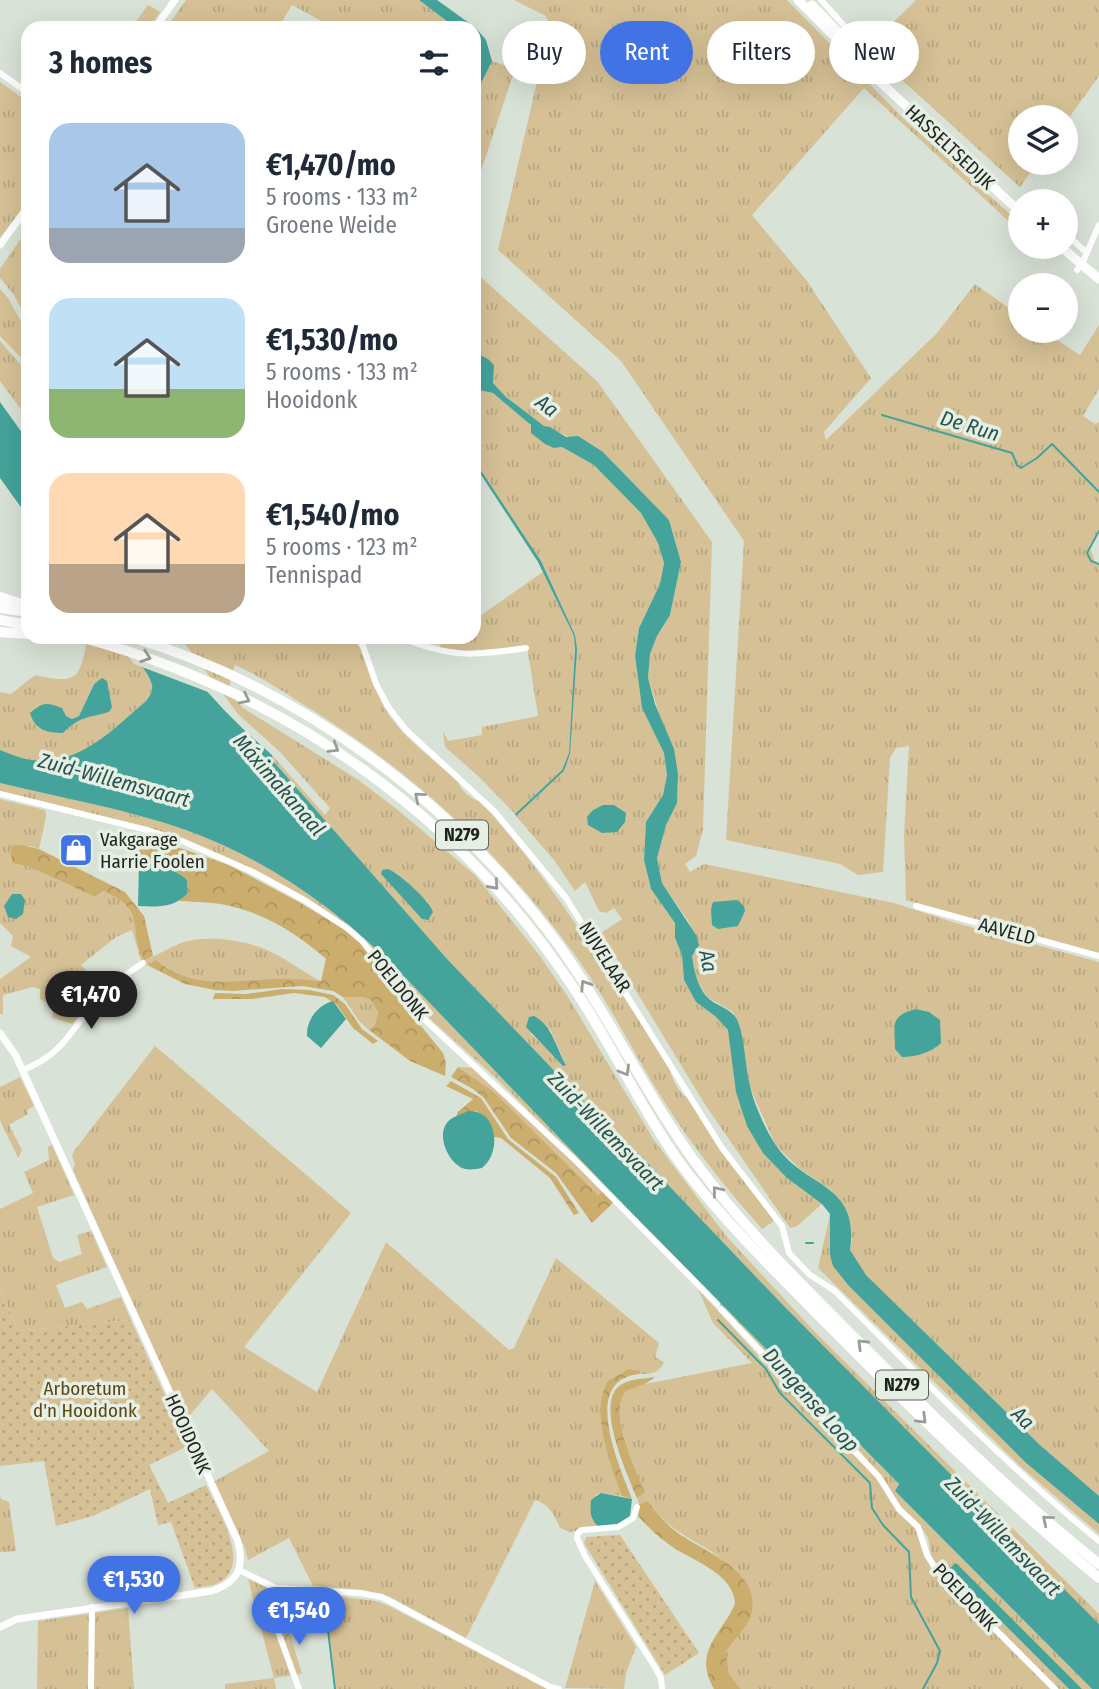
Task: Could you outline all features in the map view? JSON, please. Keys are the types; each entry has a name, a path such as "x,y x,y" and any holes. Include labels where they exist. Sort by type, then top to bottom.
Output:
{"highway":[{"path":"0,597 21,604"},
{"path":"0,608 21,611"},
{"path":"0,620 21,624"},
{"path":"0,632 21,634"},
{"name":"N279","path":"103,644 155,660 215,684 275,714 365,769 430,821 483,873 548,952 577,992 687,1172 734,1228 962,1444 1099,1564"},
{"name":"N279","path":"150,644 249,684 313,720 373,761 436,811 488,861 558,944 673,1129 701,1170 761,1243 894,1392 1016,1508 1099,1578"}],"main road":[{"name":"HASSELTSEDIJK","path":"798,0 829,28"},
{"name":"HASSELTSEDIJK","path":"807,0 829,22"},
{"name":"HASSELTSEDIJK","path":"890,84 1008,200"},
{"path":"1072,259 1079,267 1099,279"}],"street":[{"path":"160,21 175,0"},
{"name":"HASSELTSEDIJK","path":"821,0 838,21"},
{"path":"0,73 21,88"},
{"path":"0,245 21,216"},
{"path":"1079,267 1099,225"},
{"path":"1078,245 1087,253"},
{"name":"NIJVELAAR","path":"362,644 376,684 389,708 406,730 495,812 566,898 600,948 722,1148 782,1226 789,1253 810,1275 834,1290 955,1413 1024,1478 1099,1541"},
{"path":"416,644 467,656 526,648"},
{"name":"POELDONK","path":"0,794 182,841 253,872 306,901 347,928 362,941 433,1028 565,1150 719,1307 879,1478 899,1509 918,1527 927,1555 937,1571 1055,1689"},
{"name":"AAVELD","path":"916,906 1099,956"},
{"path":"0,1033 13,1048 23,1070 52,1056 99,998 144,963"},
{"name":"HOOIDONK","path":"23,1070 237,1539 241,1557 239,1570"},
{"path":"637,1507 633,1518 618,1527 582,1530 577,1538 585,1556 661,1678 662,1689"},
{"path":"0,1627 17,1619 212,1591 230,1582 239,1570 276,1588 382,1597 550,1687 559,1689"},
{"path":"276,1588 272,1615 299,1689"},
{"path":"91,1689 92,1607"}],"green space":[{"path":"186,0 419,0 447,21 321,21 292,5 282,21 171,21"},
{"path":"514,0 787,0 808,21 707,21 707,84 815,84 815,28 829,43 829,84 870,84 906,121 1008,212 1008,221 864,88 752,215 807,281 871,378 824,432 826,440 937,333 975,284 1008,307 1008,343 1062,343 1080,355 1099,325 1099,389 1083,416 1095,424 1099,422 1099,531 1089,546 1096,564 1099,564 1099,953 906,900 904,834 909,746 896,748 890,758 883,872 858,875 840,864 726,840 744,541 621,361 498,250 537,84 586,84 586,21 548,21 546,16"},
{"path":"916,0 1099,0 1099,76 1078,105 1008,105 1008,175 1028,175 1020,187 906,84 919,84 919,21 895,21"},
{"path":"148,5 160,12 154,21 136,21"},
{"path":"492,61 502,64 502,84 510,84 481,171 481,84"},
{"path":"0,82 21,97 21,210 0,238"},
{"path":"21,238 21,308 0,278 0,269"},
{"path":"481,277 597,381 712,542 703,829 696,856 685,864 690,872 704,864 894,903 1099,962 1099,1496 1040,1445 866,1275 852,1256 852,1238 832,1191 799,1168 776,1146 750,1088 733,1012 707,997 696,978 691,956 694,933 662,883 657,858 666,825 677,802 678,774 648,678 650,654 670,615 681,562 669,520 603,452 544,426 506,397 493,383 481,360","holes":["924,1010 940,1020 936,1048 911,1057"]},
{"path":"0,289 21,321 21,358 0,336"},
{"path":"0,341 21,365 21,410 0,381"},
{"path":"481,390 493,393 554,448 562,447 594,465 641,513 658,543 664,563 660,584 639,628 635,656 642,708 664,753 667,775 663,795 646,822 644,860 651,889 675,923 675,938 682,955 684,980 696,1002 728,1030 732,1049 787,1178 822,1204 797,1226 790,1228 704,1103 601,933 622,919 614,908 606,913 599,911 585,882 575,891 554,860 516,816 564,771 570,754 575,635 541,561 481,471"},
{"path":"543,572 574,636 569,753 562,770 515,814 445,747 443,731 448,741 482,735 482,727 538,716 527,646 467,651 440,648 441,644 481,644 481,615"},
{"path":"86,644 124,644 151,680 150,695 107,735 77,753 44,761 26,759 0,750 0,692 11,694 35,675 69,678 75,675 82,662","holes":["94,683 108,685 111,702 103,714 81,719 63,733 62,708 66,716 72,719 79,716"]},
{"path":"185,644 357,644 391,718 418,747 458,781 467,794 481,802 533,865 625,999 669,1067 679,1090 689,1099 774,1221 762,1229 711,1168 665,1103 577,958 491,854 392,765 317,713 235,665 230,688 243,708 357,779 476,876 540,956 568,997 654,1140 727,1237 815,1332 1099,1614 1099,1624 782,1304 632,1147 618,1137 448,960 273,761 272,755 325,815 330,808 280,752 238,714","holes":["388,869 428,902 425,921 381,874","550,1029 566,1065 530,1033"]},
{"path":"0,783 140,816 216,842 273,871 350,926 397,969 624,1205 899,1484 895,1491 1092,1689 1082,1689 950,1570 1069,1689 1059,1689 939,1569 931,1555 928,1538 920,1525 901,1508 862,1454 495,1077 428,1017 395,971 363,939 307,900 182,840 0,792"},
{"path":"0,799 45,810 39,849 31,846 10,846 12,863 30,867 95,897 103,891 124,903 135,918 144,961 184,942 227,940 269,951 321,981 215,982 175,971 156,960 143,967 132,930 116,937 81,965 103,989 72,1024 52,1018 54,1006 40,999 40,989 33,987 3,995 3,1014 0,1014 0,979 31,957 11,946 13,936 0,923"},
{"path":"140,834 229,865 299,902 358,940 381,970 394,993 443,1053 446,1063 445,1076 410,1061 369,1030 375,1024 378,1012 371,1000 363,997 343,997 333,991 302,986 215,990 185,984 147,965 156,960 183,975 211,981 321,981 326,959 305,942 259,915 221,904 179,901 187,894 187,880 158,865 139,862"},
{"path":"22,845 39,849 125,892 144,916 153,956 144,961 132,913 117,898 103,891 95,897 30,867 12,863 10,846"},
{"path":"282,989 309,990 333,995 345,1004 362,1029 378,1041 373,1044 353,1028 337,1005 325,997 294,993 253,999 213,999 215,993 246,994"},
{"path":"343,997 363,997 375,1004 377,1017 369,1030 359,1021"},
{"path":"155,1046 351,1213 244,1347 317,1392 386,1242 509,1350 514,1348 556,1258 659,1343 655,1357 664,1362 658,1371 640,1374 638,1371 605,1386 601,1413 604,1441 622,1496 601,1493 596,1495 599,1527 570,1532 560,1528 548,1507 535,1500 466,1638 390,1597 364,1590 313,1586 289,1538 248,1560 213,1482 269,1451 212,1389 185,1421 73,1170 74,1151"},
{"path":"458,1067 477,1068 603,1191 599,1196 493,1091"},
{"path":"458,1067 493,1091 598,1195 603,1191 614,1202 592,1223 556,1173 511,1138 484,1098 451,1077"},
{"path":"20,1077 34,1106 27,1110 28,1114 9,1125 22,1150 18,1158 0,1120 0,1087"},
{"path":"451,1081 481,1098 508,1139 556,1177 579,1213 574,1215 550,1178 501,1138 494,1137 491,1125 483,1116 476,1111 456,1116 473,1099 446,1086"},
{"path":"52,1145 74,1195 37,1207 53,1258 59,1262 82,1254 77,1235 91,1231 107,1267 56,1285 65,1308 82,1302 87,1309 121,1297 131,1320 18,1331 0,1288 0,1209 33,1193 24,1172 49,1160 48,1147"},
{"path":"830,1214 833,1266 848,1285 1025,1462 1099,1524 1099,1534 1020,1466 818,1268"},
{"name":"Arboretum d'n Hooidonk","path":"0,1288 18,1331 131,1320 188,1446 149,1465 168,1503 206,1485 229,1534 232,1548 230,1572 222,1581 195,1588 171,1522 158,1525 150,1489 93,1516 56,1526 44,1461 0,1466"},
{"path":"698,1289 876,1478 897,1512 915,1528 935,1573 1050,1689 741,1689 729,1674 726,1653 738,1634 744,1579 726,1562 665,1521 648,1501 639,1504 637,1498 645,1493 621,1426 621,1400 626,1391 645,1384 752,1363 713,1323"},
{"path":"629,1369 640,1374 622,1379 611,1391 607,1407 613,1447 632,1499 622,1496 612,1469 601,1423 603,1394 608,1381"},
{"path":"655,1377 626,1391 621,1401 621,1427 645,1493 637,1498 616,1442 610,1410 612,1397 618,1387 636,1379"},
{"path":"0,1495 1,1499 9,1502 16,1551 0,1552"},
{"path":"648,1501 674,1530 727,1563 747,1584 752,1596 751,1617 726,1653 729,1674 741,1689 714,1689 706,1664 711,1644 735,1604 733,1593 719,1575 667,1543 641,1520 638,1516 639,1504"},
{"path":"620,1535 699,1653 665,1675 584,1543 586,1537"},
{"path":"248,1579 270,1589 286,1592 288,1627 302,1674 274,1678"},
{"path":"595,1581 636,1647 626,1673 624,1689 565,1688"},
{"path":"325,1595 376,1601 389,1606 547,1689 336,1689"},
{"path":"128,1608 134,1689 37,1689 38,1621"},
{"path":"274,1678 276,1689 225,1689 225,1684"}],"water":[{"path":"419,0 437,0 466,21 447,21"},
{"path":"481,34 486,40 492,61 481,84"},
{"path":"481,356 494,365 493,383 506,397 544,426 566,437 578,436 603,452 669,520 681,562 670,615 650,654 648,678 655,704 674,749 678,774 677,803 666,825 657,858 662,883 696,935 699,945 692,956 700,987 706,996 736,1017 752,1093 767,1131 787,1159 827,1188 847,1211 851,1227 850,1250 866,1275 1040,1445 1099,1496 1099,1524 1025,1462 848,1285 833,1266 830,1255 830,1214 822,1204 787,1178 763,1153 747,1126 736,1092 728,1030 696,1002 684,980 682,955 675,938 675,923 651,889 644,860 646,822 663,795 667,775 664,753 642,708 635,656 639,628 660,584 664,563 658,543 641,513 594,465 562,447 554,448 545,444 531,433 531,425 493,393 481,390"},
{"path":"0,402 21,431 21,507 0,478"},
{"path":"481,471 541,561 575,635 577,649 570,754 564,771 516,816 515,814 562,770 569,753 574,636 538,562 481,475"},
{"path":"124,644 174,644 203,686 243,729 272,755 273,761 448,960 618,1137 632,1147 782,1304 1099,1624 1099,1689 1092,1689 895,1491 899,1484 624,1205 397,969 350,926 273,871 216,842 140,816 0,783 0,750 26,759 44,761 77,753 107,735 150,695 152,685"},
{"path":"102,678 107,681 112,707 109,712 79,720 63,733 38,727 32,719 30,713 44,704 62,708 66,716 72,719 79,716 94,684"},
{"path":"603,805 614,805 626,813 625,822 617,832 602,833 588,825 587,817"},
{"path":"139,862 177,872 187,880 187,894 171,904 138,906"},
{"path":"388,869 406,881 431,907 433,912 428,920 422,919 381,874 382,870"},
{"path":"12,894 21,894 25,900 23,914 16,919 8,917 4,906"},
{"path":"737,900 744,906 745,911 738,926 718,929 712,925 713,902"},
{"path":"333,1001 346,1019 321,1048 307,1036 307,1030 318,1010"},
{"path":"916,1009 929,1012 940,1020 941,1043 923,1054 902,1057 895,1049 895,1023 901,1015"},
{"path":"534,1016 550,1031 566,1065 563,1066 526,1027 529,1017"},
{"path":"468,1111 478,1112 486,1117 494,1133 492,1152 482,1168 460,1167 450,1157 444,1145 443,1132 447,1123"},
{"path":"601,1493 632,1499 630,1516 618,1524 599,1527 592,1518 591,1500"},
{"path":"956,1563 1082,1689 1069,1689 949,1569"}],"pier":[{"path":"119,644 178,644 216,695 134,664"}],"waterway":[{"name":"De Run","path":"882,415 1012,453 1021,468 1052,444 1099,492"},
{"name":"De Run","path":"1099,531 1087,553 1091,561 1099,564"},
{"name":"Dungense Loop","path":"806,1243 813,1243"},
{"name":"Dungense Loop","path":"718,1320 766,1369 780,1393 870,1483 872,1508 883,1525 909,1552 911,1597 940,1651 937,1663 923,1689"},
{"path":"324,1596 335,1689"}],"place":[{"name":"Vakgarage Harrie Foolen","path":"76,850"}],"water label":[{"name":"Aa","path":"547,406"},
{"name":"Zuid-Willemsvaart","path":"114,780"},
{"name":"Máximakanaal","path":"279,785"},
{"name":"Aa","path":"708,961"},
{"name":"Zuid-Willemsvaart","path":"606,1131"},
{"name":"Aa","path":"1023,1418"},
{"name":"Zuid-Willemsvaart","path":"1003,1536"}]}
